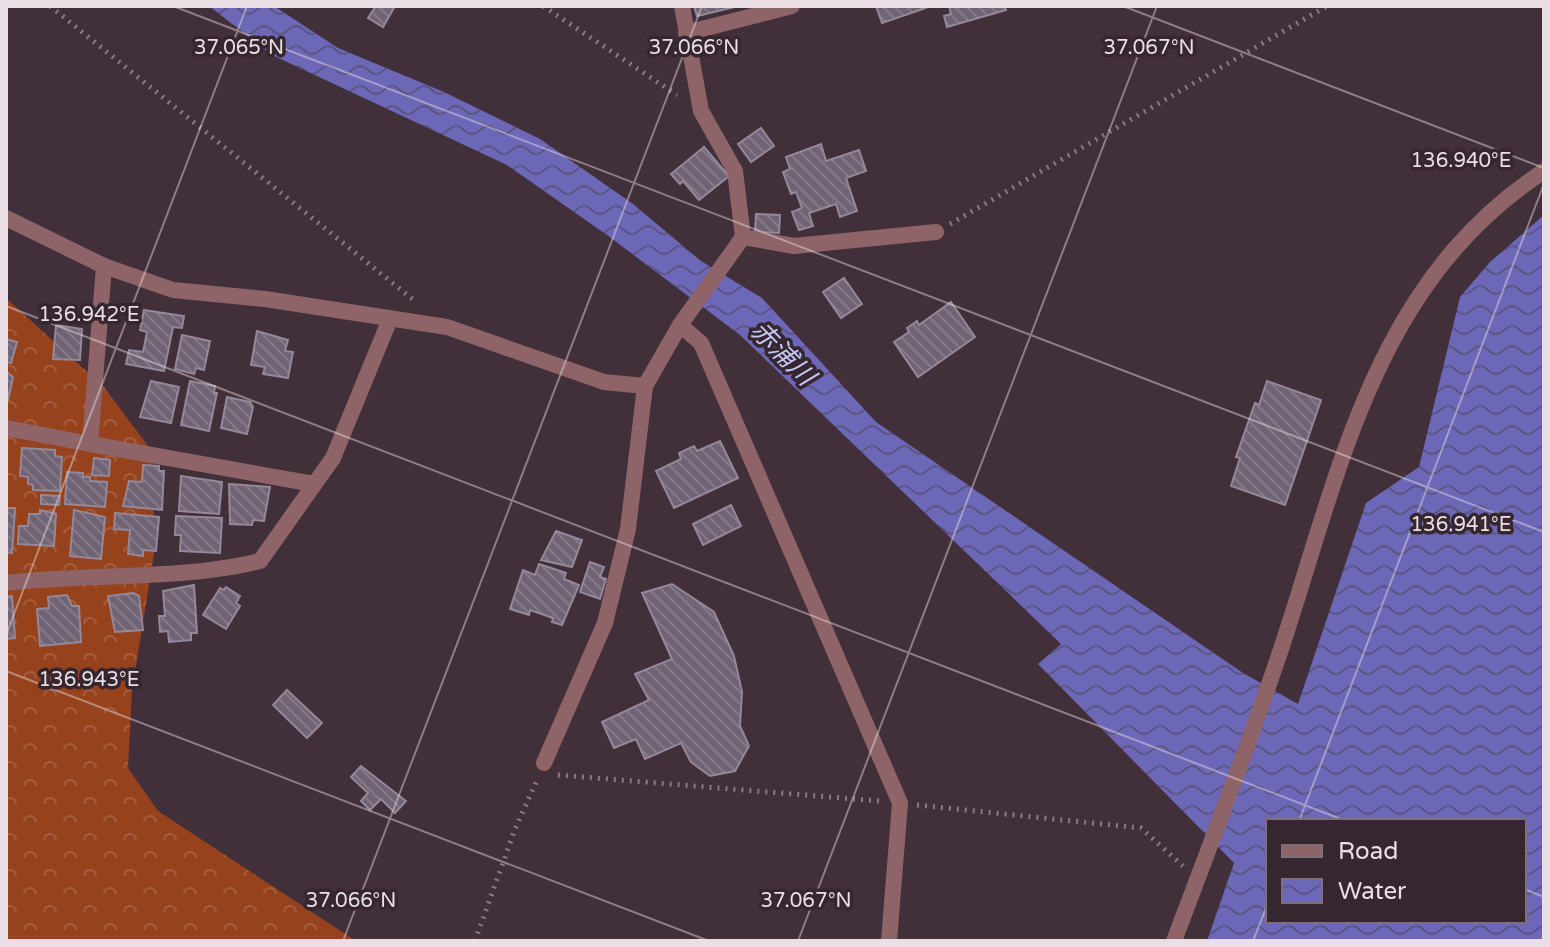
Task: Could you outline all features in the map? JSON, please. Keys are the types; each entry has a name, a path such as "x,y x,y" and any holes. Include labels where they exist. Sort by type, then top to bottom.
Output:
{"street":[{"path":"544,763 605,623 628,529 645,386 680,325 743,237 735,171 701,111 682,6"},
{"path":"686,33 792,6"},
{"path":"1174,941 1277,662 1338,465 1380,360 1440,264 1507,195 1544,171"},
{"path":"6,218 104,266 173,290 265,299 447,327 604,382 645,386"},
{"path":"743,237 794,246 936,232"},
{"path":"90,444 104,266"},
{"path":"6,583 60,577 227,569 260,561 333,458 390,319"},
{"path":"680,325 701,343 900,803 889,941"},
{"path":"6,428 314,484"}],"path":[{"path":"50,6 447,327"},
{"path":"543,6 701,111"},
{"path":"936,232 1327,6"},
{"path":"475,941 515,829 544,763 559,776 900,803 1141,828 1197,878"}],"green space":[{"path":"6,298 104,387 151,450 155,548 132,690 128,768 158,811 356,941 6,941"}],"water":[{"name":"赤浦川","path":"209,6 274,6 338,48 444,92 540,139 633,204 701,261 762,298 876,422 1243,673 1298,704 1366,503 1419,467 1460,297 1490,262 1544,215 1544,941 1207,941 1234,863 1038,664 1061,644 740,335 507,165 272,55"}],"building":[{"path":"376,6 395,6 383,27 368,18"},
{"path":"694,6 739,6 697,16"},
{"path":"876,6 925,6 926,8 882,23"},
{"path":"949,6 1005,6 1006,10 947,27 944,16 951,14"},
{"path":"761,128 774,146 751,162 738,144"},
{"path":"821,144 826,161 859,150 866,171 846,178 857,211 840,217 836,204 809,213 813,226 799,230 792,212 802,208 796,192 791,194 783,172 790,169 786,157"},
{"path":"704,147 729,176 699,200 683,181 680,184 671,174"},
{"path":"756,214 780,215 779,233 755,232"},
{"path":"844,278 862,304 841,318 823,292"},
{"path":"951,302 975,337 918,377 894,342 909,332 907,328 917,321 919,325"},
{"path":"144,310 184,316 182,328 173,327 164,371 126,364 129,350 143,352 147,332 140,330"},
{"path":"56,325 82,329 80,360 53,359"},
{"path":"257,331 288,340 285,351 293,352 288,378 263,374 265,367 251,365"},
{"path":"182,335 210,341 204,370 196,368 194,374 175,369"},
{"path":"6,339 17,342 11,363 6,362"},
{"path":"6,371 13,377 8,400 6,400"},
{"path":"151,381 179,387 171,423 140,417"},
{"path":"190,381 215,386 214,393 217,393 209,431 181,425"},
{"path":"1267,381 1321,400 1285,505 1231,486 1240,458 1236,457 1255,403 1259,405"},
{"path":"227,397 250,402 253,407 247,434 221,428"},
{"path":"720,441 738,478 674,508 656,471 681,459 679,453 694,446 697,451"},
{"path":"22,448 55,450 55,456 62,457 60,491 33,490 33,485 28,484 28,477 20,476"},
{"path":"94,458 110,460 109,476 92,475"},
{"path":"143,465 159,466 159,471 164,471 162,510 123,506 129,481 142,482"},
{"path":"67,472 83,473 83,477 90,477 90,481 107,482 105,507 65,504"},
{"path":"181,476 222,482 219,514 179,511"},
{"path":"229,484 270,487 264,521 253,520 252,525 230,524"},
{"path":"41,495 60,496 59,505 41,504"},
{"path":"731,505 741,526 703,545 693,524"},
{"path":"6,508 15,508 12,553 6,552"},
{"path":"40,510 56,514 54,546 18,544 19,526 28,526 29,514 40,514"},
{"path":"74,510 105,517 101,559 70,556"},
{"path":"115,513 159,517 156,551 143,550 143,556 128,554 130,530 114,529"},
{"path":"176,516 222,518 220,553 180,551 181,535 175,535"},
{"path":"556,531 582,540 572,567 541,560"},
{"path":"590,562 604,567 600,577 606,579 600,599 580,592"},
{"path":"539,564 566,573 564,579 579,585 562,625 552,622 553,618 530,610 529,615 510,609 523,570 535,575"},
{"path":"672,584 714,612 734,656 742,692 740,726 749,746 735,771 710,776 691,762 681,743 645,759 636,739 614,748 602,722 649,700 635,674 672,659 642,593"},
{"path":"194,585 197,633 191,633 191,640 169,642 168,631 160,632 159,616 165,616 163,591"},
{"path":"226,587 240,596 236,603 240,606 226,629 203,615 220,588 224,590"},
{"path":"133,593 139,596 143,630 115,632 108,596"},
{"path":"67,595 72,606 79,606 81,642 40,646 37,609 49,608 48,597"},
{"path":"12,596 15,638 6,639 6,597"},
{"path":"287,690 322,723 307,738 273,705"},
{"path":"361,766 406,801 395,813 381,799 370,810 361,801 368,793 351,777"}]}
